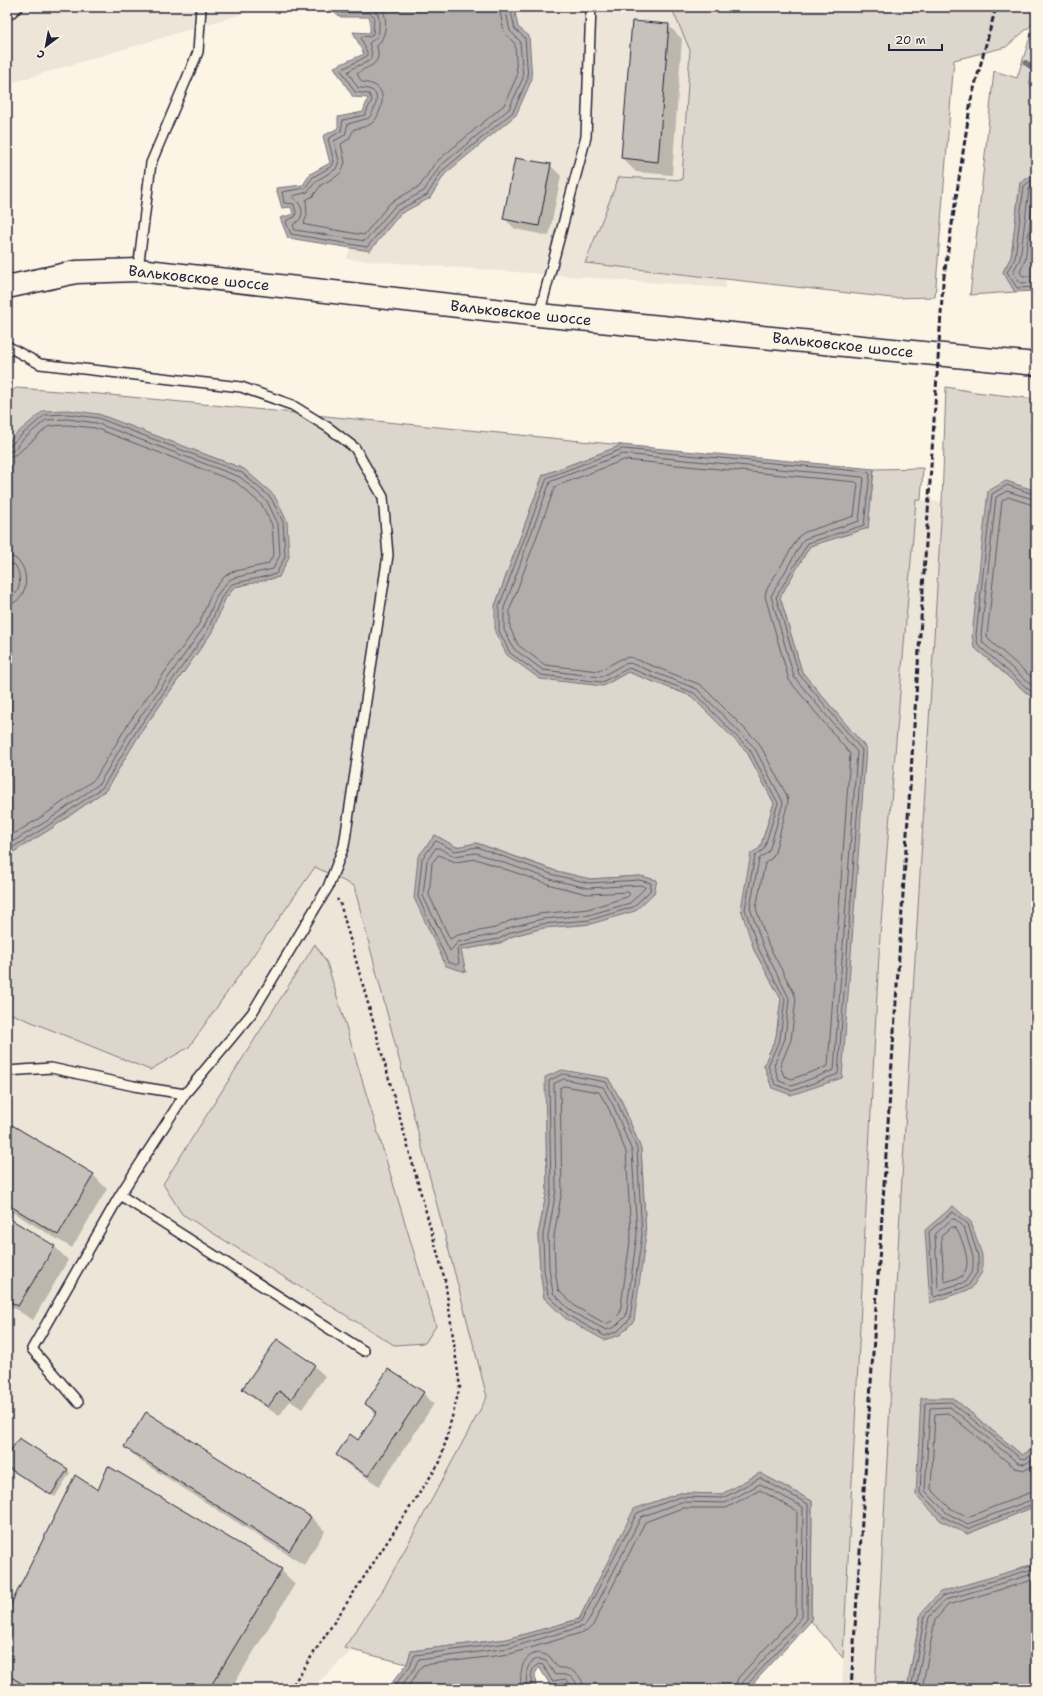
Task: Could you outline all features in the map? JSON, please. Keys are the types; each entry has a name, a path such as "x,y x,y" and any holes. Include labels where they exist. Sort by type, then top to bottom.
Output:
{"main road":[{"name":"Вальковское шоссе","path":"7,287 76,272 138,270 539,315 1036,364"}],"lane":[{"path":"7,16 18,7"},
{"path":"138,270 150,163 198,52 201,7"},
{"path":"539,315 586,137 591,7"},
{"path":"7,346 40,364 241,387 292,405 330,428 355,448 383,497 388,555 344,846 328,887 252,1013 185,1094 120,1195 32,1349 78,1402"},
{"path":"7,1071 51,1068 134,1086 185,1094"},
{"path":"120,1195 364,1351"}],"path":[{"path":"290,1689 440,1462 460,1387 445,1280 340,903 328,887"}],"shaded area":[{"path":"7,7 265,7 7,84"},
{"path":"452,7 697,7 726,288 346,259"},
{"path":"671,7 1036,7 1036,83 1033,78 1029,82 1036,93 1036,173 1020,183 1011,257 1003,272 1015,292 970,295 994,71 1017,78 1035,22 1006,47 954,60 935,297 892,298 585,263 619,177 682,180 690,50"},
{"path":"946,387 1036,399 1036,491 1006,481 974,647 1036,701 1036,1447 1022,1455 953,1398 967,1534 1036,1506 1036,1564 1022,1567 921,1613 907,1689 875,1689 900,1212 942,502"},
{"path":"16,388 100,394 622,445 543,475 495,606 603,686 628,672 691,696 747,752 774,803 760,848 754,950 781,999 776,1037 764,1065 772,1088 866,748 802,672 780,597 810,546 868,528 874,469 923,468 921,500 916,500 880,935 843,1658 811,1621 812,1501 760,1473 722,1494 680,1493 635,1509 579,1619 507,1639 411,1651 407,1664 344,1648 383,1590 487,1397 354,886 315,867 189,1047 150,1070 7,1012 7,856 52,828 106,790 141,732 212,632 225,599 235,587 279,577 244,469 98,414 15,435 7,444 7,396","holes":["435,835 456,847 477,843 556,871 590,879 640,876 656,880 654,893 591,924 543,928 513,936 500,943 460,950 465,972 418,857","608,1078 622,1102 641,1149 646,1235 544,1298 540,1269 538,1235 547,1190 546,1120"]},
{"path":"916,500 942,502 900,1212 875,1689 842,1689 880,935"},
{"path":"301,844 386,914 501,1378 364,1639 311,1689 7,1689 7,943"},
{"path":"315,944 327,963 436,1326 425,1343 394,1345 182,1214 163,1184"}],"water":[{"path":"326,7 514,7 518,27 529,36 532,79 516,115 445,174 430,198 400,214 370,251 288,238 280,218 293,214 291,207 282,208 276,188 303,185 310,174 330,163 323,136 338,128 338,117 363,112 368,98 353,97 334,67 364,54 353,32 370,33 370,17 341,17"},
{"path":"1036,173 1036,291 1015,292 1003,272 1011,257 1020,183"},
{"path":"68,410 98,414 244,469 274,495 287,521 289,557 279,577 235,587 225,599 212,632 141,732 106,790 52,828 7,856 7,609 10,574 7,568 7,444 15,435 43,411"},
{"path":"622,445 874,469 868,528 810,546 780,597 802,672 866,748 842,1078 791,1095 772,1088 764,1065 776,1037 781,999 754,950 741,909 751,853 760,848 774,803 747,752 691,696 628,672 603,686 540,679 507,655 495,632 495,606 543,475"},
{"path":"1006,481 1036,491 1036,701 974,647 972,635 988,491"},
{"path":"435,835 456,847 476,843 556,871 590,879 640,876 657,880 654,893 635,911 591,924 543,928 513,936 500,943 461,950 466,972 446,966 414,898 418,857"},
{"path":"562,1070 608,1078 622,1102 641,1149 646,1235 634,1321 620,1335 604,1340 566,1319 544,1298 540,1269 538,1235 547,1190 545,1077"},
{"path":"953,1206 971,1222 982,1255 982,1272 971,1289 930,1303 925,1230"},
{"path":"921,1398 953,1398 1022,1455 1036,1447 1036,1506 967,1534 941,1521 916,1495"},
{"path":"760,1473 812,1501 811,1621 748,1689 569,1689 563,1682 551,1686 539,1667 535,1674 536,1689 387,1689 407,1664 411,1651 507,1639 579,1619 634,1509 680,1493 722,1494"},
{"path":"1036,1564 1036,1689 907,1689 921,1613 940,1592"}],"building":[{"path":"632,21 669,24 658,162 621,158"},
{"path":"515,158 551,164 539,226 503,219"},
{"path":"7,1122 94,1174 58,1235 7,1204"},
{"path":"7,1217 55,1246 18,1306 7,1300"},
{"path":"277,1339 315,1365 291,1399 279,1391 268,1407 242,1389"},
{"path":"388,1369 424,1392 368,1476 336,1455 350,1434 358,1440 377,1412 365,1404"},
{"path":"146,1412 311,1517 289,1551 124,1447"},
{"path":"19,1438 68,1469 51,1495 7,1467 7,1456"},
{"path":"108,1466 282,1569 209,1689 30,1689 7,1674 7,1612 75,1475 98,1490"}],"waterway":[{"path":"1026,63 1036,70"},
{"path":"1036,420 1033,428 1036,442"}],"railway":[{"path":"851,1689 943,283 971,100 996,7"}]}
